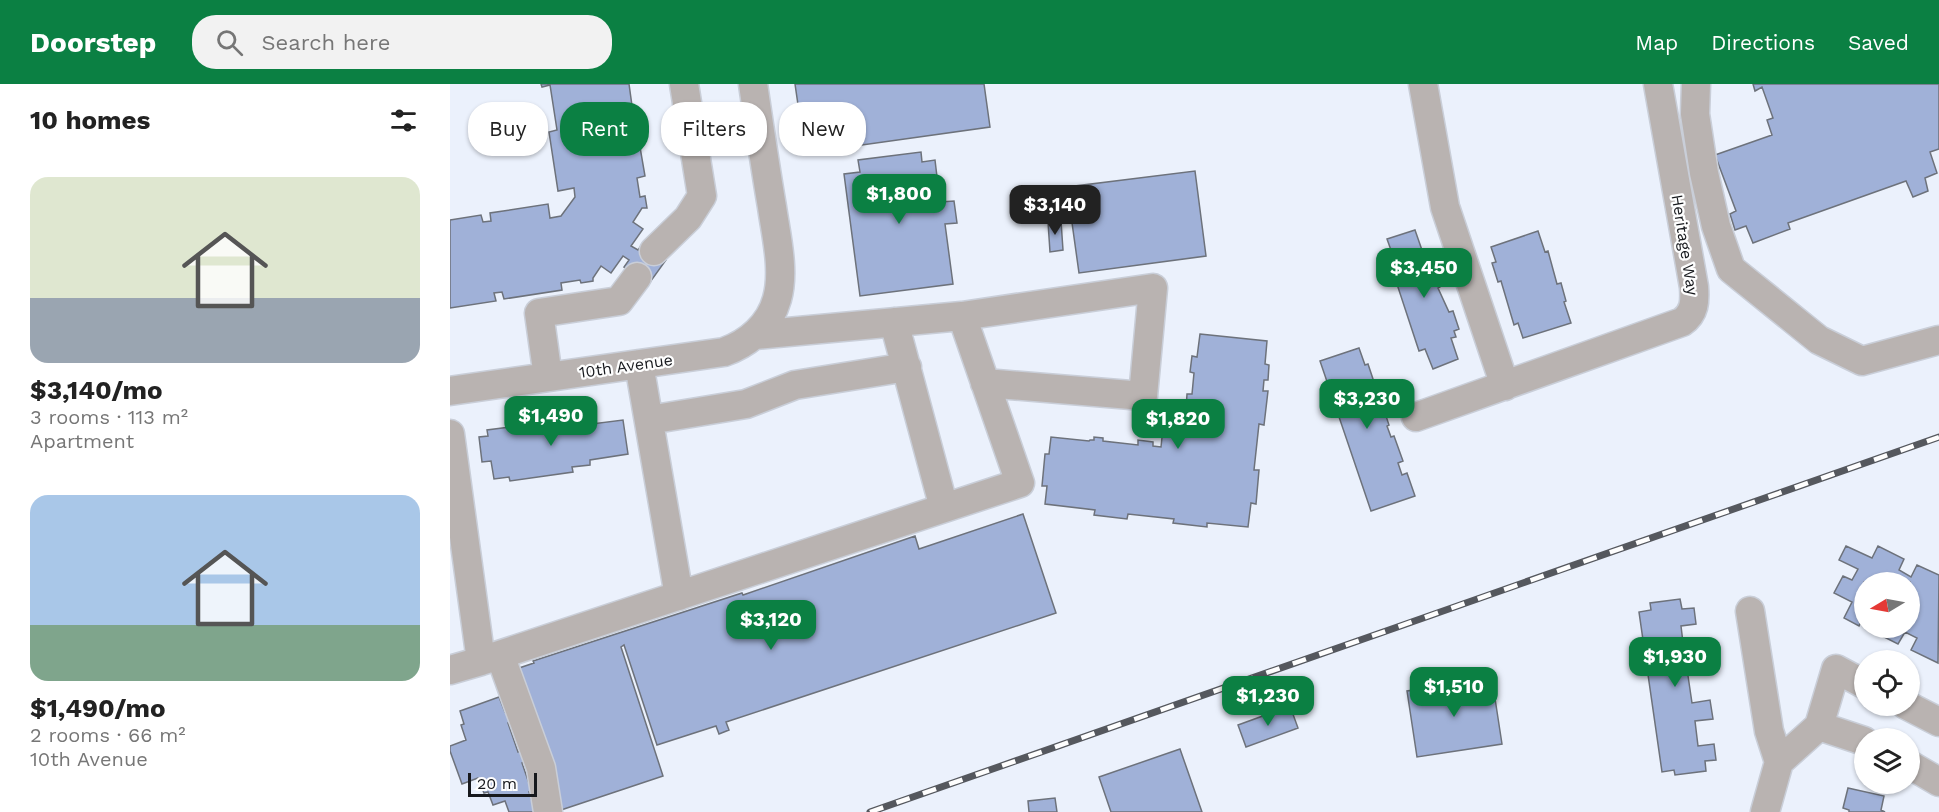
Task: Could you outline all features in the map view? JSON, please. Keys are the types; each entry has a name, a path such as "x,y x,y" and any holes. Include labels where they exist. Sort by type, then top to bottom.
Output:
{"street":[{"path":"654,251 688,218 702,196 684,84"},
{"name":"10th Avenue","path":"450,391 724,352 741,346 754,335 767,321 778,298 780,275 753,84"},
{"path":"1424,84 1445,207 1505,386"},
{"name":"Heritage Way","path":"1416,417 1682,322 1690,315 1694,309 1694,287 1659,84"},
{"path":"1696,84 1695,114 1704,173 1716,226 1731,269 1819,340 1862,361 1939,340"},
{"path":"548,377 539,313 619,301 638,277"},
{"path":"754,335 962,316 1154,288 1143,396 985,383"},
{"path":"450,670 1020,483 962,316"},
{"path":"894,322 944,508"},
{"path":"639,364 679,596"},
{"path":"649,420 746,404 795,385 907,367"},
{"path":"450,434 491,658 541,768 548,812"},
{"path":"1750,611 1769,731 1779,762"},
{"path":"1765,812 1779,762 1818,726 1836,669 1854,679"},
{"path":"1920,712 1939,722"},
{"path":"1818,726 1854,738"},
{"path":"1920,771 1939,782"}],"building":[{"path":"541,84 629,84 631,102 560,102 560,156 642,156 645,176 637,178 640,197 645,196 647,208 642,208 633,222 643,229 631,246 638,250 643,243 666,260 648,285 624,267 629,260 623,256 611,273 601,266 593,281 581,283 580,280 561,283 562,290 504,299 502,292 494,293 496,301 450,308 450,220 481,215 483,222 491,221 490,213 548,204 550,218 561,216 575,197 574,188 558,191 549,132 557,130 550,85 542,87"},
{"path":"795,84 984,84 990,127 866,144 866,102 798,102"},
{"path":"1753,84 1939,84 1939,149 1930,152 1937,173 1925,178 1928,191 1913,197 1906,181 1788,223 1790,229 1753,243 1746,226 1735,230 1730,214 1736,211 1715,155 1772,135 1767,120 1773,118 1762,87 1755,91"},
{"path":"921,152 922,162 935,160 940,202 954,201 957,223 945,224 953,284 860,296 844,174 860,172 858,160"},
{"path":"1195,171 1206,256 1079,273 1067,187"},
{"path":"1061,221 1063,250 1050,252 1048,222"},
{"path":"1415,230 1423,253 1426,252 1428,258 1435,256 1441,275 1436,277 1440,287 1438,288 1449,312 1453,311 1459,329 1454,331 1456,337 1451,338 1458,359 1433,369 1425,349 1419,351 1391,266 1396,264 1387,239"},
{"path":"1538,231 1545,252 1548,251 1557,284 1561,283 1571,323 1523,338 1518,323 1514,325 1501,281 1498,282 1492,263 1496,262 1491,247"},
{"path":"1200,334 1267,341 1265,364 1269,365 1268,380 1264,380 1263,391 1268,391 1264,425 1259,424 1254,470 1259,470 1256,504 1251,503 1248,527 1207,523 1207,527 1173,523 1174,519 1128,514 1127,519 1094,515 1095,510 1045,504 1047,486 1042,486 1045,454 1049,454 1051,437 1089,441 1094,440 1094,437 1103,438 1103,441 1138,445 1138,440 1153,442 1153,446 1161,447 1163,428 1159,424 1174,413 1179,419 1189,420 1190,410 1186,410 1187,394 1192,394 1194,373 1190,372 1192,356 1197,357"},
{"path":"1359,348 1365,365 1368,364 1376,388 1373,388 1377,399 1380,398 1391,437 1394,436 1403,461 1398,463 1402,475 1407,473 1415,496 1371,511 1320,361"},
{"path":"583,417 584,425 623,420 628,454 590,460 590,465 572,467 573,472 510,481 509,477 494,479 491,461 482,462 479,437 488,436 487,430"},
{"path":"1023,514 1056,613 726,722 729,730 719,734 716,726 657,745 624,645 621,647 663,776 561,810 513,670 534,663 533,661 742,593 743,595 915,536 919,549"},
{"path":"1846,546 1872,558 1878,546 1904,559 1899,570 1902,572 1856,572 1858,569 1839,560"},
{"path":"1917,565 1939,575 1938,663 1920,654 1920,650 1911,650 1917,638 1920,638 1920,572 1914,572"},
{"path":"1843,576 1852,580 1854,576 1854,623 1844,618 1852,602 1834,593"},
{"path":"1680,599 1682,609 1694,608 1696,624 1681,626 1684,651 1703,648 1706,667 1687,669 1692,703 1710,700 1713,719 1695,721 1698,746 1714,744 1716,760 1705,761 1706,771 1675,775 1674,770 1662,772 1639,612 1651,610 1650,603"},
{"path":"1886,638 1902,638 1898,644"},
{"path":"1492,679 1502,744 1417,757 1407,691"},
{"path":"499,697 505,712 509,711 513,722 508,723 518,752 522,750 526,761 522,763 536,812 509,812 505,801 493,805 488,792 484,793 478,778 462,784 450,751 450,746 466,740 461,725 464,724 460,711"},
{"path":"1290,706 1298,728 1246,747 1238,725"},
{"path":"1180,749 1202,812 1111,812 1099,777"},
{"path":"1848,788 1854,789 1854,794 1884,796 1881,810 1885,812 1849,812 1843,808"},
{"path":"1055,798 1057,812 1029,812 1028,801"}],"railway":[{"path":"870,812 1939,437"}]}
